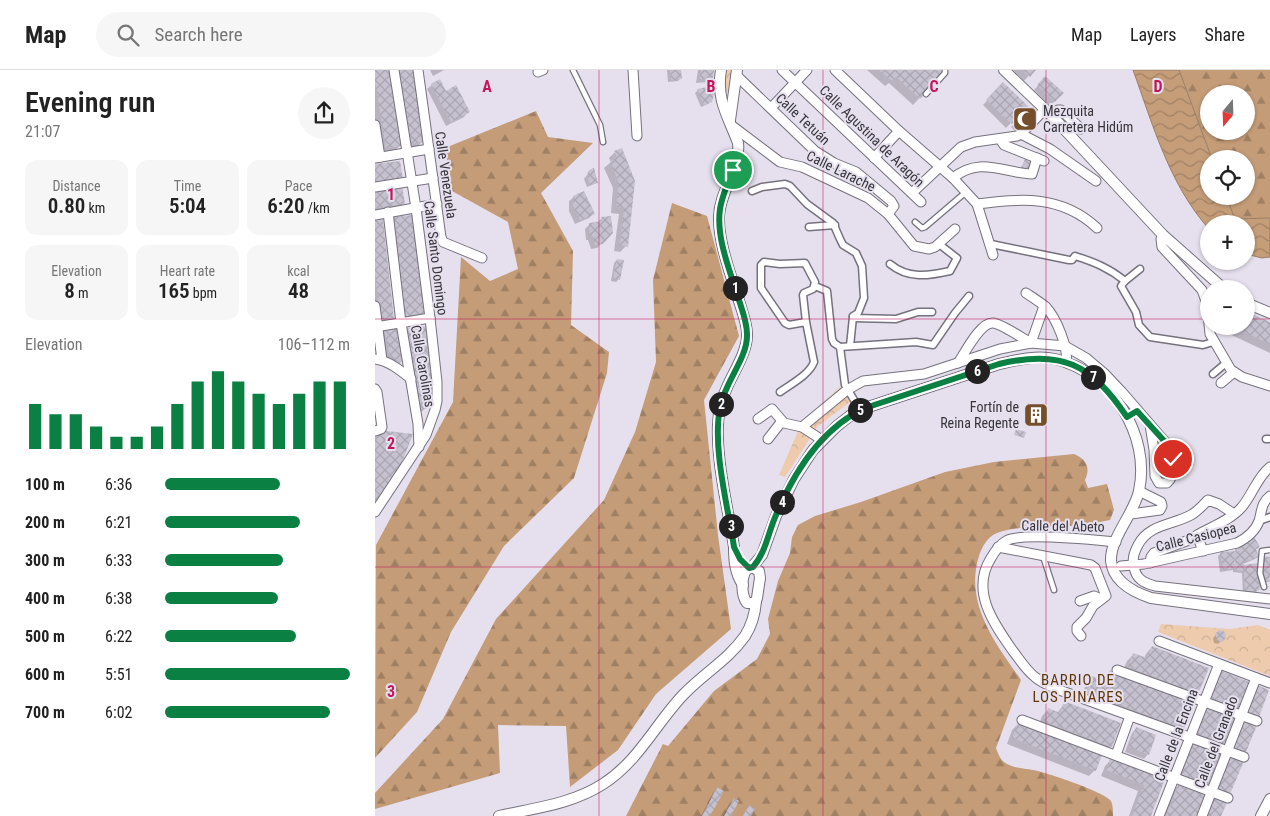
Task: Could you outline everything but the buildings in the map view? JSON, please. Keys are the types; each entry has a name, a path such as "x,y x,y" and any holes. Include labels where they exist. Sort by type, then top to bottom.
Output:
{"street":[{"name":"Calle Santo Domingo","path":"393,70 416,208 437,382 435,410 419,447"},
{"name":"Calle Venezuela","path":"418,70 442,240 482,258"},
{"path":"633,70 637,136"},
{"path":"721,70 720,97 738,143 737,160 727,185 719,216 724,247 744,318 747,336 741,358 726,387 718,422 720,456 736,571 743,585"},
{"name":"Calle Agustina de Aragón","path":"782,70 921,202"},
{"path":"771,108 807,70"},
{"path":"835,70 899,131 953,178 977,204 993,255"},
{"path":"1004,70 1048,112 1163,235 1214,280"},
{"path":"730,123 737,73"},
{"name":"Calle Tetuán","path":"737,73 771,108 825,158 856,172 891,201 894,206 888,214"},
{"path":"911,193 961,147 975,142 1021,134 1048,112 1061,110 1081,130"},
{"name":"Calle Larache","path":"730,123 774,159 802,167 860,193 878,205 888,214 914,246 929,249 939,244"},
{"path":"375,125 377,158 429,149"},
{"path":"875,158 899,131"},
{"path":"1021,134 1050,149 1096,182"},
{"path":"953,178 965,170 981,167 1032,174 1041,160 1004,145 999,139"},
{"path":"375,187 433,178"},
{"path":"753,191 769,186 785,184 790,186 807,204 835,225 843,245 856,253 862,266 864,298 858,313 853,318 850,346"},
{"path":"977,204 1009,200 1039,201 1078,213 1097,228"},
{"path":"375,215 437,204"},
{"name":"Calle Carolinas","path":"388,212 401,323 417,414 419,447"},
{"path":"809,227 835,225"},
{"path":"890,264 913,276 950,271 957,258 939,244 955,229"},
{"path":"1163,235 1162,247 1202,290 1208,311 1208,327 1213,342 1226,363 1234,372 1242,377 1270,386"},
{"path":"991,244 1069,260 1072,260 1075,256 1106,267 1125,281"},
{"path":"806,322 789,325 782,320 761,288 761,265 768,261 781,264 805,263 815,282 815,286"},
{"path":"1140,269 1125,281 1121,288 1136,312 1139,325 1150,338 1203,346 1213,342"},
{"path":"780,392 812,367 814,362 803,295 815,286"},
{"path":"815,286 827,291 832,339 834,343 840,346 916,342 933,345 969,296"},
{"path":"1026,293 1044,306 1054,318 1065,346 1066,362"},
{"path":"375,306 379,359 393,365 411,380"},
{"path":"1031,343 1044,306"},
{"path":"1255,307 1270,313"},
{"path":"853,318 896,319 917,312 932,312"},
{"path":"376,326 430,318"},
{"path":"958,362 981,328 987,324 994,323 1031,343"},
{"path":"801,427 853,385 871,379 924,374 1000,349 1031,343 1065,346 1080,354 1105,374 1167,444 1171,451 1173,468 1170,480 1167,483 1159,483 1155,476 1154,450 1150,425"},
{"path":"840,346 847,390 860,410"},
{"path":"499,816 577,798 617,774 638,753 683,695 729,656 744,637 753,620 756,601 754,570 764,550 783,498 803,464 822,440 851,415 860,410 999,364 1019,359 1042,358 1066,362 1088,373 1100,383 1115,399 1127,417 1138,443 1142,476 1131,514 1112,553 1111,562 1114,570 1124,585 1151,598 1270,614"},
{"path":"1213,374 1226,363"},
{"path":"1221,383 1234,372"},
{"path":"1242,377 1245,388"},
{"path":"375,389 382,427 375,431"},
{"path":"758,419 772,409 782,421 801,427 822,440"},
{"path":"417,414 435,410"},
{"path":"1127,417 1137,411"},
{"path":"768,439 782,421"},
{"path":"375,512 419,447"},
{"path":"1150,562 1154,553 1197,537 1197,535 1234,514 1249,498 1262,474 1270,467"},
{"path":"1131,514 1149,512 1152,496 1139,491"},
{"name":"Calle Casiopea","path":"1121,566 1134,568 1150,562 1203,551 1242,540 1254,530 1259,521 1263,505 1270,496"},
{"path":"1234,514 1219,504 1208,500 1190,516 1160,526 1143,536 1132,559 1134,568 1140,580 1147,584 1220,594 1270,598"},
{"path":"1259,521 1270,517"},
{"path":"1197,537 1203,551"},
{"name":"Calle del Abeto","path":"997,547 1007,540 1024,538 1082,539 1116,542"},
{"path":"734,547 740,559 754,570"},
{"path":"1106,568 1095,568 1091,565 997,547 987,563 982,587 995,626 1027,669 1041,682 1244,757"},
{"path":"1095,568 1103,597"},
{"path":"744,637 748,620 743,585 744,573 754,570"},
{"path":"1218,606 1220,594"},
{"path":"1080,602 1094,596 1103,597"},
{"path":"1081,636 1077,631 1077,627 1086,618 1093,606 1103,597"},
{"path":"745,601 750,604 756,601"},
{"path":"1159,641 1270,683"},
{"name":"Calle de la Encina","path":"1159,816 1219,664"},
{"path":"1117,670 1257,722"},
{"name":"Calle del Granado","path":"1202,816 1256,678"},
{"path":"1116,755 1130,716"},
{"path":"1022,720 1228,798"},
{"path":"1261,816 1270,799"}],"lane":[{"path":"573,70 601,125 603,142"},
{"path":"926,94 945,73 945,70"},
{"path":"915,222 922,228 925,228 966,192"},
{"path":"1264,586 1260,573 1262,551 1270,550"},
{"path":"1043,556 1054,590"}],"green space":[{"path":"725,70 733,70 730,89 727,92 724,90"},
{"path":"1179,70 1270,70 1270,218 1255,218 1255,215 1233,215 1229,205 1255,205 1255,150 1209,150 1205,140 1255,140 1255,85 1200,85 1200,127"},
{"path":"536,111 548,137 593,143 541,193 573,251 571,325 609,352 607,373 574,478 504,546 451,632 417,712 375,758 376,545 453,402 461,257 490,281 518,269 508,222 452,191 445,148"},
{"path":"672,203 707,216 739,336 704,400 718,535 731,629 656,694 618,750 570,787 566,726 498,725 500,773 375,809 375,793 443,719 496,619 604,500 635,432 656,362 653,280"},
{"path":"840,387 850,402 818,426 785,477 779,475 802,422"},
{"path":"1074,454 1082,458 1086,464 1087,475 1085,480 1088,488 1107,484 1114,510 1110,520 1070,526 1018,528 993,535 985,543 979,556 975,574 976,591 979,607 993,638 1021,680 996,748 1000,758 1011,766 1049,774 1106,797 1113,806 1113,816 626,816 663,744 668,746 714,691 757,659 770,634 768,619 778,581 790,553 792,537 798,525 815,516 945,472 994,462"},
{"path":"1161,624 1230,629 1258,625 1270,630 1270,676 1158,632"}],"water":[{"path":"1133,70 1179,70 1200,127 1200,140 1205,140 1209,150 1200,150 1200,205 1230,205 1233,215 1200,215 1200,218 1183,193 1155,133"},
{"path":"1255,218 1270,218 1270,257 1255,256"}],"place":[{"name":"Mezquita Carretera Hidúm","path":"1025,119"},
{"name":"Fortín de Reina Regente","path":"1036,415"}],"district":[{"name":"BARRIO DE LOS PINARES","path":"1078,688"}],"route":[{"path":"733,170 720,207 719,222 724,247 747,328 747,336 744,351 723,397 718,422 718,442 734,547 740,559 749,568 753,567 762,555 783,498 803,464 822,440 837,426 851,415 865,408 999,364 1019,359 1053,359 1066,362 1088,373 1115,399 1127,417 1137,411 1167,444 1173,459"}]}
